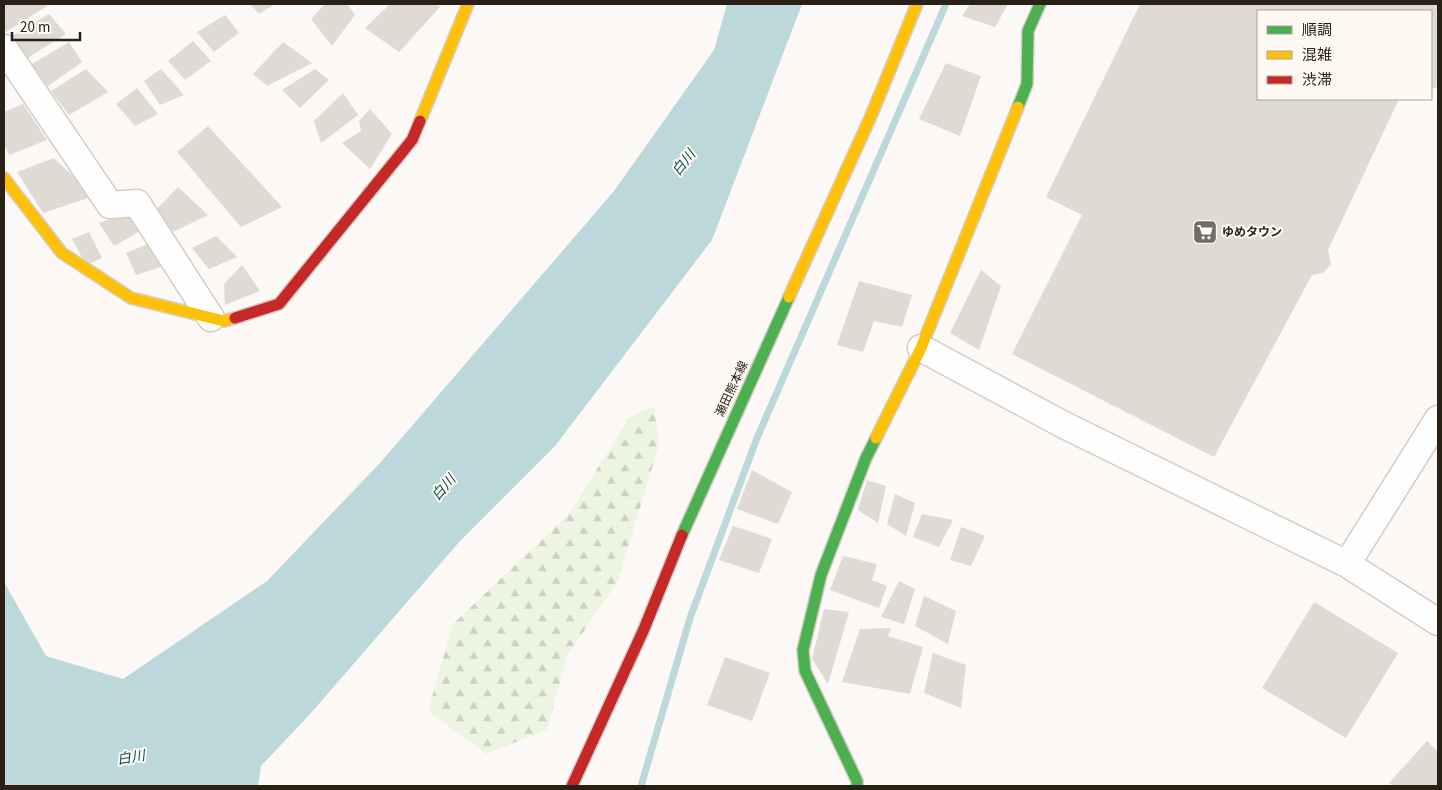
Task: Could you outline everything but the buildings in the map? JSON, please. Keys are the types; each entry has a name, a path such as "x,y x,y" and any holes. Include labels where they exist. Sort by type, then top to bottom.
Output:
{"street":[{"path":"4,178 62,253 130,298 224,321 279,304 412,140 468,4"},
{"name":"瀬田熊本線","path":"572,786 644,629 692,510 871,116 917,4"},
{"path":"856,786 857,782 805,671 803,650 821,575 859,476 921,348 980,206 1027,84 1028,30 1040,4"},
{"path":"4,48 110,205 137,203 211,318"},
{"path":"921,348 1064,425 1347,564 1438,622"},
{"path":"1347,564 1438,419"}],"green space":[{"path":"654,406 659,445 618,581 567,656 547,730 486,754 428,711 453,624 569,514 630,417"}],"water":[{"name":"白川","path":"727,4 802,4 712,240 555,446 460,541 311,713 261,766 258,786 4,786 4,582 46,656 123,679 267,581 380,463 614,191 714,50"}],"waterway":[{"path":"641,786 690,618 757,438 946,4"}],"traffic: fast":[{"path":"1018,107 1027,84 1028,31 1040,4"},
{"path":"682,535 789,297"},
{"path":"857,786 857,781 805,671 803,650 821,575 866,458 876,438"}],"traffic: slow":[{"path":"420,121 468,4"},
{"path":"789,297 871,116 917,4"},
{"path":"876,438 921,348 1018,107"},
{"path":"4,178 62,253 131,298 224,321 235,318"}],"traffic: jam":[{"path":"235,318 279,304 412,140 420,121"},
{"path":"572,786 644,629 682,535"}],"place":[{"name":"ゆめタウン","path":"1205,232"}]}
